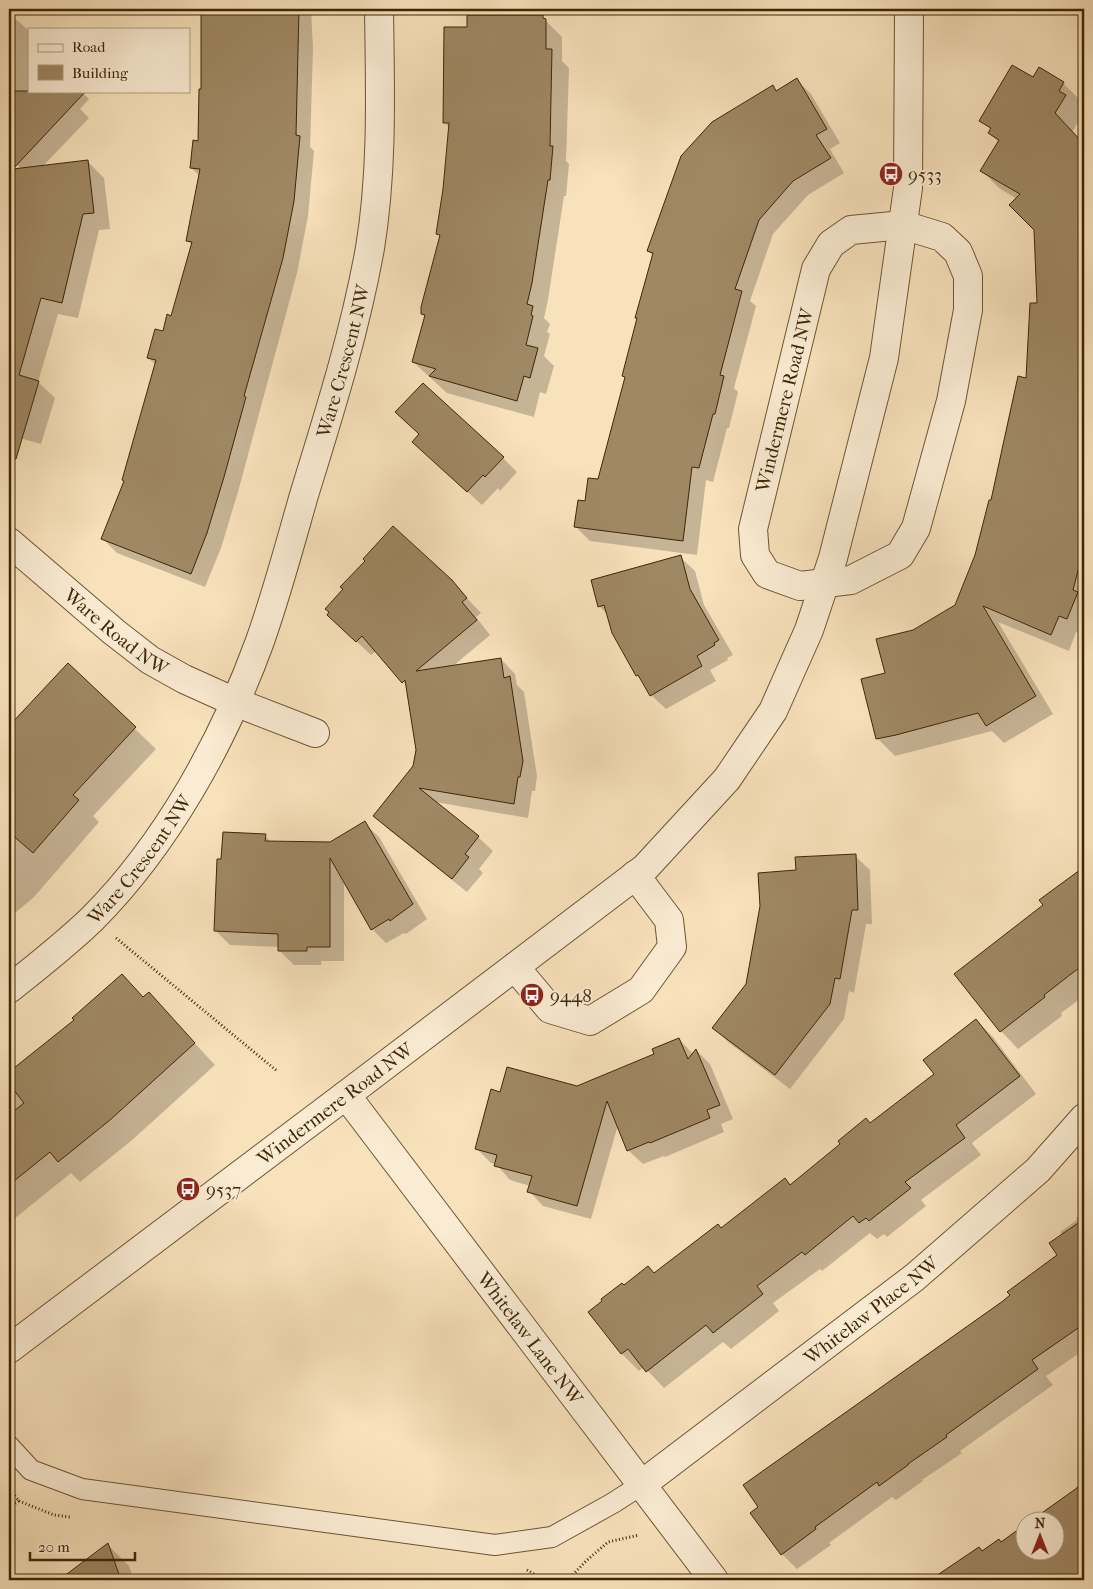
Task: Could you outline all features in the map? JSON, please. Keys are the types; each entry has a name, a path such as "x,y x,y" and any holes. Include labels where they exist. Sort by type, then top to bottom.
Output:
{"street":[{"name":"Ware Crescent NW","path":"9,989 49,957 92,918 133,874 174,816 210,753 235,702 260,642 340,377 370,247 381,132 379,9"},
{"name":"Windermere Road NW","path":"9,1349 645,868 727,779 773,711 810,630 833,558 884,358 908,188 909,9"},
{"name":"Windermere Road NW","path":"903,224 942,237 958,252 968,276 968,310 951,401 916,528 900,555 850,580 825,583 800,586 767,574 756,555 753,529 816,269 831,244 851,230 903,224"},
{"name":"Ware Road NW","path":"9,542 114,632 150,660 184,679 235,702"},
{"path":"235,702 315,733"},
{"path":"515,967 550,1009 590,1021 642,990 672,947 669,920 635,875"},
{"name":"Whitelaw Lane NW","path":"346,1095 714,1580"},
{"name":"Whitelaw Place NW","path":"641,1485 915,1277 1038,1170 1084,1118"}],"lane":[{"path":"9,1446 31,1470 82,1489 495,1545 552,1536 613,1503 641,1485"}],"path":[{"path":"92,918 277,1071"},
{"path":"9,1507 19,1501 14,1494"},
{"path":"568,1580 608,1542 639,1535 665,1516"}],"building":[{"path":"201,9 299,9 296,135 300,136 294,201 283,258 244,396 246,397 224,477 207,533 191,574 101,539 124,481 122,480 156,360 147,358 155,329 163,331 167,314 171,316 192,242 186,241 200,169 190,168 193,140 198,141 199,89 201,89"},
{"path":"467,15 543,15 543,18 546,19 546,49 552,49 550,146 553,146 550,180 548,180 527,304 533,306 531,315 533,316 526,345 538,348 530,378 524,376 517,401 429,376 436,369 412,362 425,315 421,314 421,307 440,235 436,234 443,189 449,123 443,123 444,27 467,27"},
{"path":"1012,65 1033,77 1039,67 1064,82 1059,91 1066,95 1055,113 1084,144 1084,547 1073,590 1078,592 1067,619 1059,616 1051,635 983,606 1036,696 986,726 978,713 876,739 861,679 885,673 876,639 913,630 955,605 975,555 989,500 991,500 1018,376 1026,378 1030,303 1037,303 1034,230 1009,205 1020,194 980,171 999,140 988,133 991,128 979,121"},
{"path":"797,78 827,129 816,135 831,158 793,181 759,220 735,289 742,291 720,375 724,376 715,414 713,414 699,468 692,467 683,541 574,527 578,500 585,501 588,478 598,479 625,377 622,376 637,318 635,318 653,253 647,251 681,156 712,122 773,85 776,91"},
{"path":"9,91 85,92 13,169 88,160 94,213 83,214 62,303 41,298 19,375 39,381 16,459 9,458"},
{"path":"423,383 504,457 467,492 412,442 419,434 395,412"},
{"path":"393,526 452,580 467,598 462,602 477,620 416,671 501,658 504,678 510,676 523,761 520,777 518,777 514,804 419,788 479,836 465,854 469,857 452,879 373,816 413,766 416,750 405,680 402,683 362,636 356,642 327,615 329,612 325,609 343,589 340,587 365,561 363,559"},
{"path":"681,555 690,589 719,640 714,643 715,645 697,656 702,666 650,696 638,675 636,676 612,633 604,605 598,607 591,580"},
{"path":"68,663 136,727 73,795 79,800 33,853 9,832 9,726"},
{"path":"365,821 413,904 390,921 389,919 371,930 330,858 330,947 307,947 307,951 278,951 278,934 214,931 217,859 221,859 223,832 266,834 265,841 330,842"},
{"path":"856,854 858,910 852,910 840,979 835,978 830,1004 775,1075 712,1028 746,984 760,906 758,873 796,870 795,857"},
{"path":"1084,867 1084,964 1000,1032 954,974 1043,905 1039,900"},
{"path":"122,974 143,997 149,992 195,1043 110,1120 58,1162 50,1152 9,1185 9,1115 24,1103 9,1084 9,1072 74,1020 72,1018"},
{"path":"976,1019 1020,1076 956,1125 965,1138 905,1182 911,1188 869,1221 866,1218 859,1223 853,1216 805,1255 802,1252 757,1286 763,1294 713,1333 706,1325 646,1372 628,1349 621,1354 588,1312 602,1301 601,1299 622,1283 624,1285 648,1266 654,1273 718,1224 721,1228 785,1178 790,1185 840,1144 838,1141 866,1118 870,1123 934,1074 923,1060"},
{"path":"679,1038 688,1059 696,1049 720,1105 707,1110 710,1118 627,1151 607,1101 577,1206 527,1192 532,1176 494,1166 497,1155 475,1149 491,1089 500,1092 507,1067 577,1086 654,1054 652,1049"},
{"path":"1084,1219 1084,1324 1032,1360 1038,1369 879,1486 877,1482 815,1527 816,1529 781,1555 750,1513 758,1507 743,1485 1003,1301 1010,1295 1007,1292 1057,1255 1049,1243"},
{"path":"1084,1483 1084,1580 930,1580 979,1547 982,1551 999,1539 1001,1542 1016,1531 1016,1562 1066,1562 1066,1512 1043,1512"},
{"path":"108,1543 121,1580 59,1580"}],"place":[{"name":"9533","path":"891,174"},
{"name":"9448","path":"532,995"},
{"name":"9537","path":"188,1189"}]}
